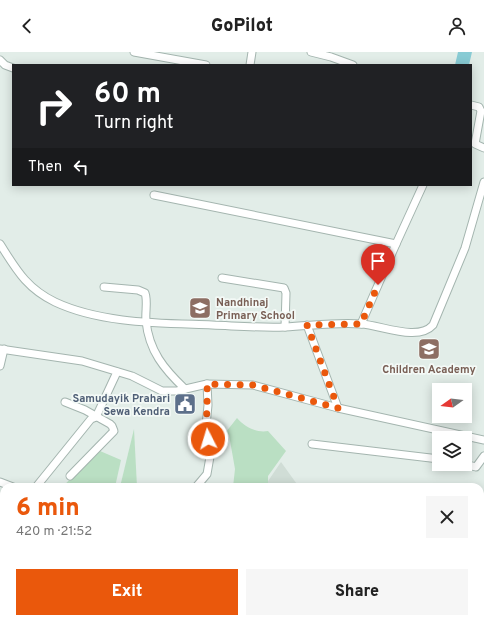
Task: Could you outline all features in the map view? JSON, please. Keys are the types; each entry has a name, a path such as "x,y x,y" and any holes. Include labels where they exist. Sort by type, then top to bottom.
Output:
{"street":[{"path":"134,52 200,64"},
{"path":"250,64 252,52"},
{"path":"312,52 350,64"},
{"path":"0,60 5,65 12,68"},
{"path":"472,105 479,107 481,111 475,144 484,148"},
{"path":"0,244 22,278 38,292 55,302 84,312 146,323 285,327 361,324 417,333 429,329 433,325 465,248 484,182"},
{"path":"361,324 423,186"},
{"path":"154,194 396,244"},
{"path":"222,278 284,288 286,293 285,327"},
{"path":"104,288 138,290 145,293 146,323 154,354 171,376 185,389"},
{"path":"307,325 338,408"},
{"path":"0,366 2,349 82,361 132,376 162,390 177,392 207,384 253,385 338,408 484,440"},
{"path":"39,483 91,419 96,417 117,372"},
{"path":"199,483 207,474 211,452 206,426 208,404 207,384"},
{"path":"65,402 85,410 112,426 114,431 70,476"},
{"path":"312,444 432,458"},
{"path":"472,466 476,467 484,456"}],"shaded area":[{"name":"Nandhinaj Primary School","path":"194,298 206,298 206,318 193,318"},
{"name":"Children Academy","path":"430,338 439,340 435,357 421,354 423,343 428,344"},
{"path":"281,462 296,483 267,483"}],"green space":[{"path":"237,418 251,429 268,431 286,451 268,476 268,483 233,483 235,469 229,435 226,432"},
{"path":"134,429 137,483 121,483"},
{"path":"100,451 121,460 116,483 66,483"}],"water":[{"path":"458,52 472,52 469,64 455,64"}],"place":[{"name":"Nandhinaj Primary School","path":"200,308"},
{"name":"Children Academy","path":"429,349"},
{"name":"Samudayik Prahari Sewa Kendra","path":"185,404"}],"route":[{"path":"208,439 206,426 208,404 207,384 253,385 338,408 307,325 361,324 378,285"}]}
